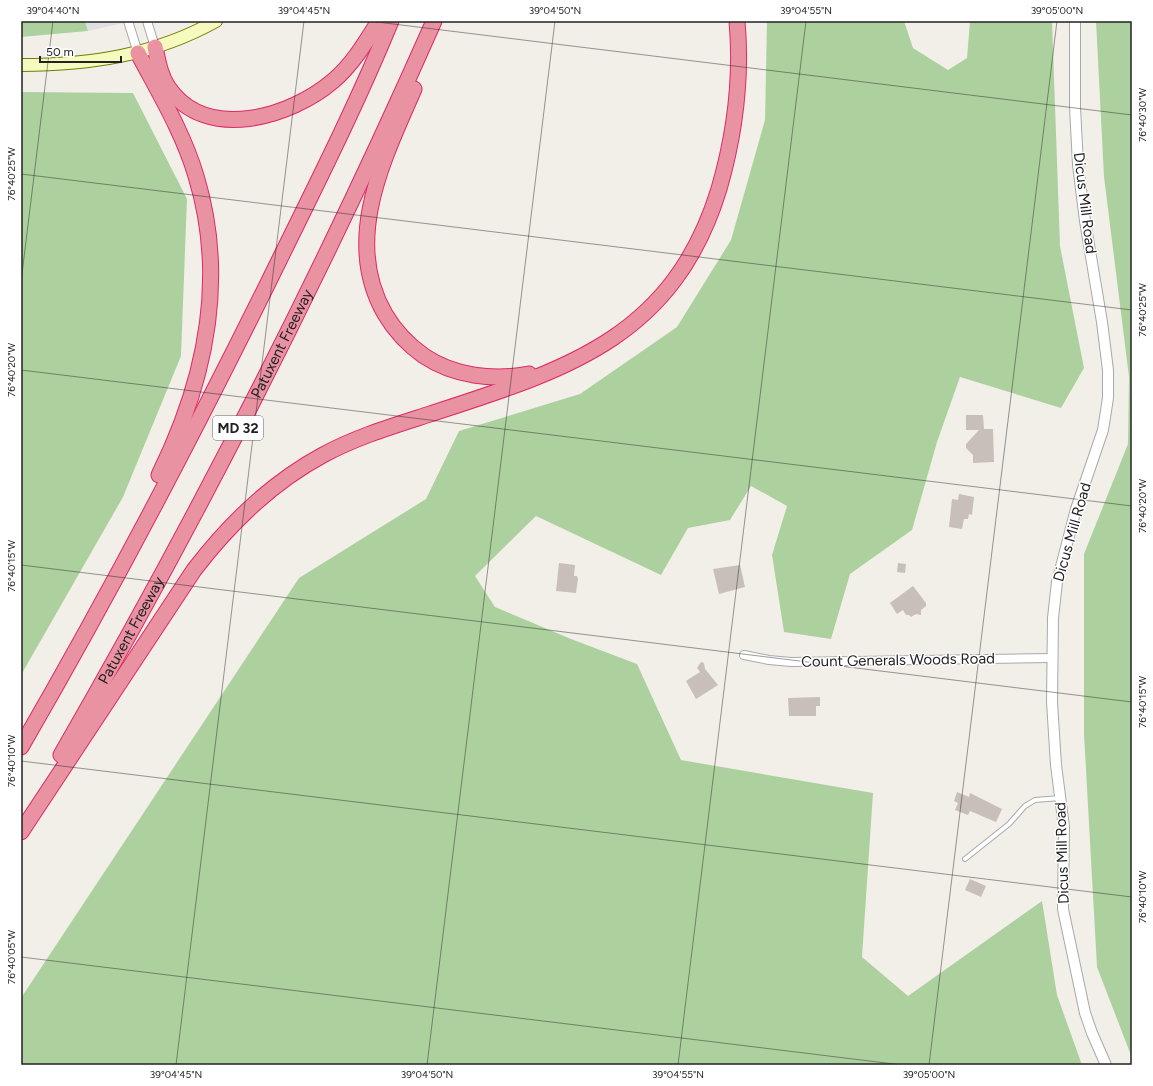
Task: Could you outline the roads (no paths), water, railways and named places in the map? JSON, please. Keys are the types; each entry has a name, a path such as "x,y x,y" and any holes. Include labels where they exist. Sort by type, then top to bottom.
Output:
{"highway":[{"path":"155,47 160,72 168,87 188,106 216,117 251,119 291,108 314,96 334,80 353,60 379,21"},
{"name":"MD 32","path":"21,747 72,658 160,496 234,351 304,210 391,21"},
{"name":"Patuxent Freeway","path":"21,825 106,677 269,368 340,224 434,21"},
{"path":"441,21 425,63 390,143 375,188 367,233 366,252 374,289 388,318 402,337 414,349 446,368 484,376 504,377 559,367"},
{"path":"21,832 194,570 225,532 269,490 323,455 351,442 506,389 559,367 604,344 641,317 678,277 702,235 722,177 731,140 738,100 736,21"},
{"path":"72,658 168,457 194,386 209,319 211,286 210,249 205,212 196,175 169,110 138,53"}],"main road":[{"path":"21,65 61,65 104,60 138,53 188,35 216,21"}],"street":[{"path":"128,21 138,53"},
{"path":"147,21 155,47"},
{"name":"Dicus Mill Road","path":"1075,21 1075,107 1078,165 1085,221 1102,322 1108,370 1108,398 1103,430 1076,509 1058,576 1052,618 1054,744 1061,798 1064,847 1063,909 1066,928 1085,1013 1106,1065"},
{"name":"Count Generals Woods Road","path":"744,655 769,660 791,662 1052,658"}],"lane":[{"path":"965,859 1009,824 1026,806 1035,800 1061,798"}]}
